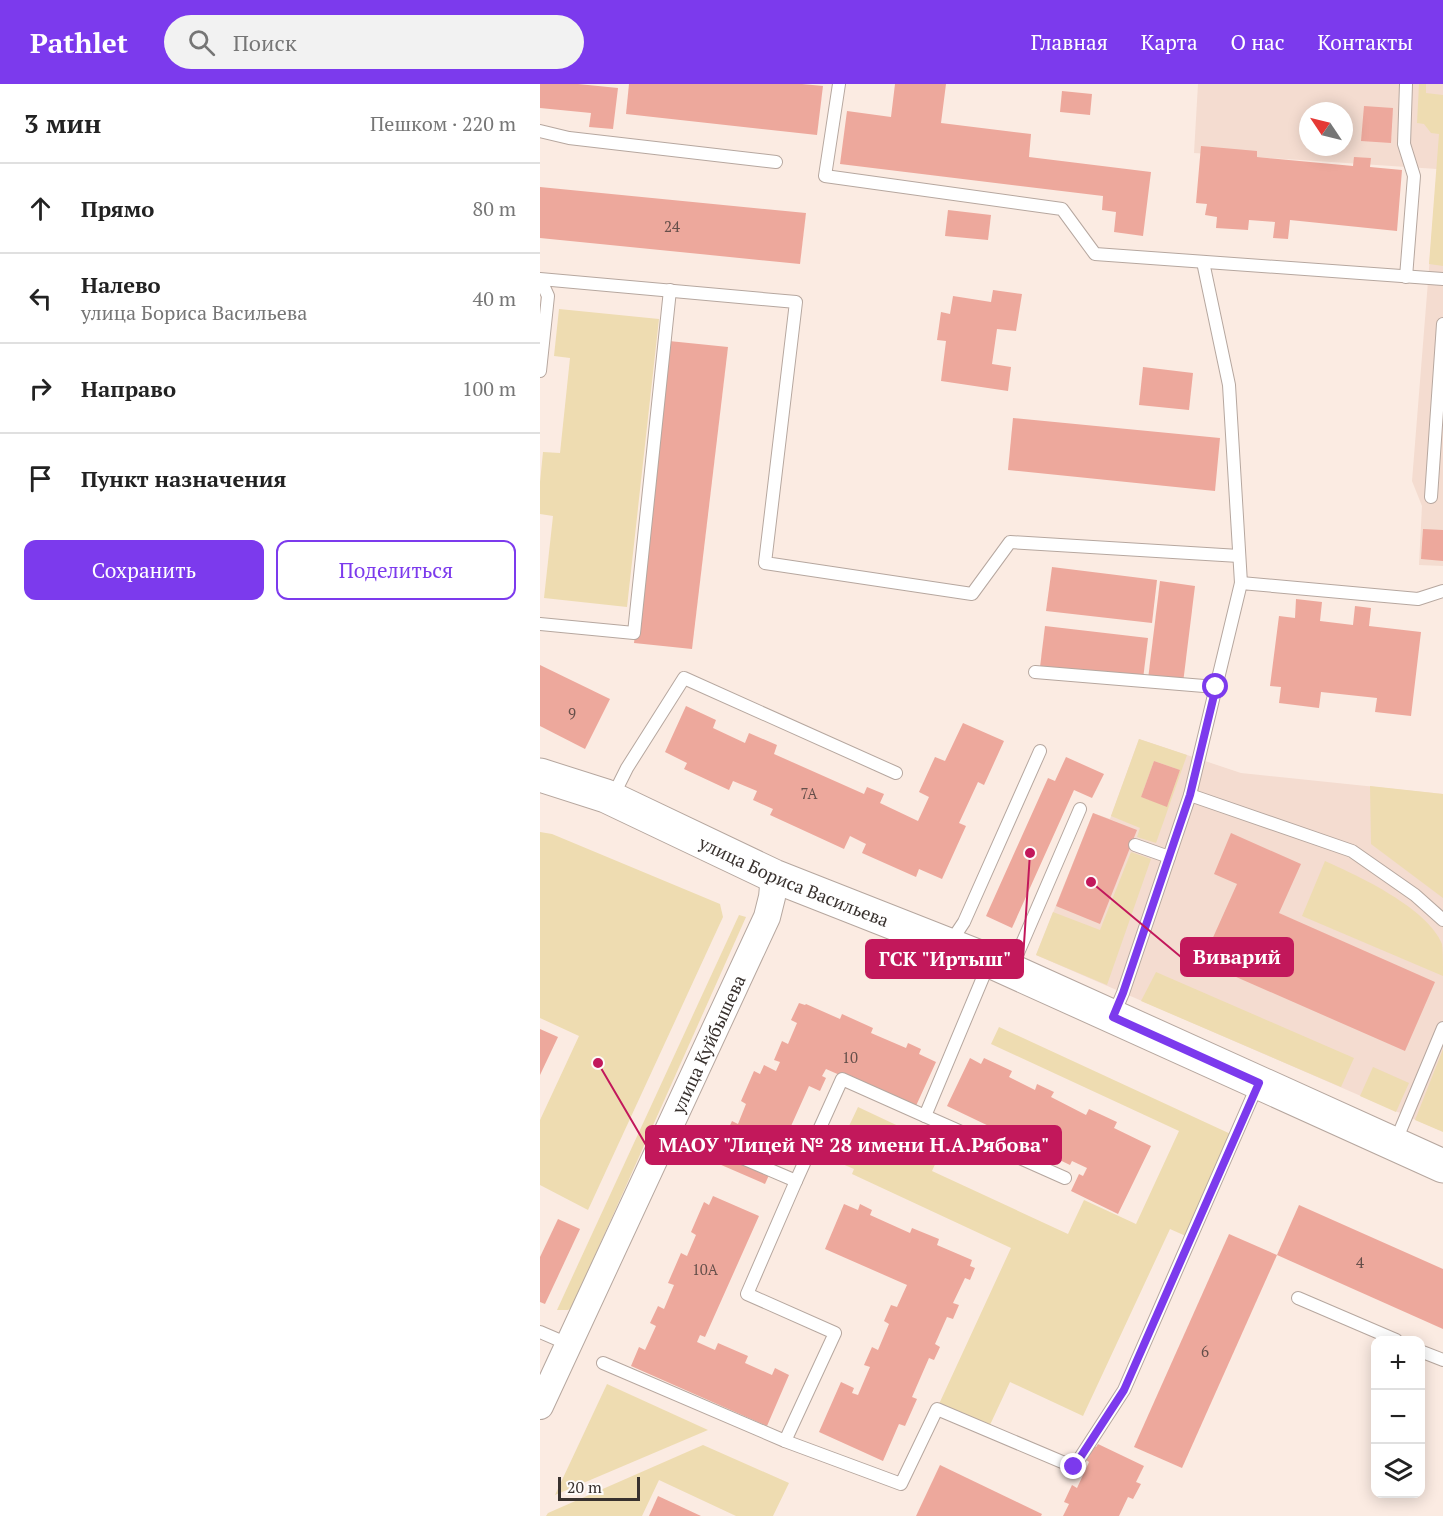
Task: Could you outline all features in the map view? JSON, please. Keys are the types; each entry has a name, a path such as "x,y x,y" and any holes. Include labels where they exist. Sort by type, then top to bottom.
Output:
{"street":[{"name":"улица Бориса Васильева","path":"540,775 579,786 612,799 774,876 1000,965 1443,1166"},
{"name":"улица Куйбышева","path":"540,1406 766,917 772,897 774,876"}],"lane":[{"path":"839,84 825,176 1062,209 1095,254 1443,279"},
{"path":"1406,84 1404,144 1414,176 1406,277"},
{"path":"540,131 569,138 776,162"},
{"path":"1113,1017 1190,795 1241,583 1229,385 1203,262"},
{"path":"540,280 796,302 765,563 972,594 1010,542 1239,556"},
{"path":"540,280 548,296 540,371"},
{"path":"540,624 634,633 670,290"},
{"path":"1431,496 1443,324"},
{"path":"1241,583 1418,598 1443,591"},
{"path":"1035,672 1216,687"},
{"path":"612,799 627,768 684,678 896,773"},
{"path":"949,944 964,922 1040,750"},
{"path":"1190,795 1352,851 1415,895 1443,920"},
{"path":"925,1116 1080,809"},
{"path":"1135,844 1169,857"},
{"path":"1394,1144 1443,1028"},
{"path":"785,1441 835,1333 747,1294 842,1079 1065,1178"},
{"path":"603,1363 785,1441 901,1484 937,1409 1074,1467 1124,1390 1259,1083"},
{"path":"670,1127 796,1181"},
{"path":"1298,1299 1384,1336"},
{"path":"540,1332 568,1344"},
{"path":"1425,1353 1443,1360"}],"shaded area":[{"path":"1198,84 1443,84 1443,566 1419,565 1422,506 1412,481 1437,169 1194,153"},
{"path":"1419,84 1426,84 1426,93 1443,95 1443,266 1429,264 1439,134 1431,133 1424,124 1417,123"},
{"path":"559,309 659,319 627,607 544,598 553,516 540,514 543,452 560,453 570,358 554,356"},
{"path":"1139,739 1241,773 1443,794 1443,1119 1439,1130 1036,955 1093,813 1110,819"},
{"path":"1139,739 1187,755 1156,843 1137,837 1140,828 1111,816","holes":["1154,761 1180,770 1167,806 1141,797"]},
{"path":"1370,786 1443,794 1443,898 1371,844"},
{"path":"540,832 552,834 720,904 723,917 588,1210 540,1185 540,1120 579,1036 540,1018"},
{"path":"1131,852 1151,859 1107,985 1036,955 1053,912 1100,930"},
{"path":"1325,861 1373,884 1422,918 1442,944 1443,976 1302,916"},
{"path":"739,915 746,917 572,1307 568,1310 557,1310"},
{"path":"1156,972 1354,1058 1341,1087 1141,1001"},
{"path":"999,1027 1235,1136 1188,1237 1170,1229 1083,1416 1010,1382 989,1427 939,1404 1011,1248 852,1174 854,1169 833,1160 858,1107 943,1147 932,1171 1068,1234 1084,1200 1136,1224 1179,1131 991,1044"},
{"path":"1443,1049 1443,1132 1415,1120"},
{"path":"1373,1067 1409,1083 1396,1112 1360,1096"},
{"path":"607,1384 708,1430 555,1495"},
{"path":"703,1445 789,1483 773,1516 736,1516 659,1480 642,1516 546,1516 548,1513"}],"building":[{"path":"540,84 578,84 618,88 613,129 589,127 591,113 540,108"},
{"path":"629,84 823,86 817,135 626,114"},
{"path":"895,84 946,84 941,123 1031,134 1029,157 1151,172 1143,236 1114,232 1116,212 1102,210 1103,196 840,164 847,111 891,117"},
{"path":"1062,91 1092,94 1090,115 1060,112"},
{"path":"1364,106 1393,108 1391,143 1361,141"},
{"path":"1201,146 1257,151 1257,157 1353,166 1354,157 1371,158 1370,167 1402,170 1397,231 1290,220 1288,239 1273,238 1275,222 1249,220 1248,230 1216,228 1217,217 1205,215 1207,204 1196,203"},
{"path":"540,187 806,213 800,264 540,238"},
{"path":"948,210 991,215 988,240 945,236"},
{"path":"993,290 1022,294 1016,331 997,329 992,364 1011,367 1008,391 941,381 946,341 937,340 941,312 950,314 953,296 991,302"},
{"path":"669,341 728,347 692,649 634,643"},
{"path":"1143,367 1193,373 1189,410 1139,405"},
{"path":"1013,418 1220,438 1215,491 1008,470"},
{"path":"1423,529 1443,530 1443,561 1421,559"},
{"path":"1052,567 1157,580 1152,623 1046,611"},
{"path":"1160,581 1195,586 1183,683 1148,679"},
{"path":"1296,599 1322,602 1320,621 1353,625 1355,606 1371,608 1369,626 1421,632 1411,716 1375,712 1377,698 1321,692 1319,708 1279,703 1281,687 1270,686 1279,616 1295,618"},
{"path":"1045,626 1148,638 1143,679 1040,667"},
{"path":"540,665 610,699 585,749 540,726"},
{"path":"686,706 716,720 713,728 745,743 749,733 777,745 774,754 864,794 867,787 884,794 880,803 918,821 929,797 919,792 935,757 945,761 963,723 1004,741 984,785 978,782 959,823 966,826 942,879 919,869 916,877 862,853 866,844 850,836 844,849 770,815 773,809 753,800 757,791 733,781 729,790 684,769 687,763 665,752"},
{"path":"1066,757 1104,774 1092,798 1074,790 1012,928 986,916 1048,778 1055,781"},
{"path":"1154,761 1180,770 1167,807 1141,797"},
{"path":"1093,813 1137,830 1100,924 1056,906"},
{"path":"1231,833 1301,864 1279,913 1435,982 1405,1051 1202,962 1237,884 1214,874"},
{"path":"799,1003 840,1019 842,1014 873,1028 871,1033 906,1048 908,1043 921,1049 919,1054 936,1062 915,1108 826,1069 822,1076 826,1078 820,1091 809,1086 765,1184 719,1164 724,1154 718,1151 732,1121 738,1124 746,1104 741,1101 754,1071 760,1074 764,1065 776,1071 780,1062 774,1060 782,1041 788,1044 797,1023 791,1020"},
{"path":"540,1029 558,1037 540,1075"},
{"path":"970,1058 981,1064 984,1058 1012,1071 1009,1077 1035,1090 1037,1084 1054,1092 1051,1097 1086,1115 1089,1109 1117,1122 1114,1128 1151,1146 1118,1214 1071,1191 1079,1174 1083,1176 1087,1168 1072,1161 1070,1165 947,1106"},
{"path":"713,1196 759,1216 705,1337 700,1335 697,1342 715,1350 718,1343 748,1356 745,1363 772,1375 775,1368 789,1375 767,1426 631,1366 639,1347 645,1350 656,1326 650,1323 658,1306 664,1309 674,1285 668,1283 681,1253 687,1256 696,1235 691,1232 704,1202 709,1205"},
{"path":"844,1204 858,1210 860,1204 872,1210 870,1215 910,1233 912,1228 939,1239 937,1245 972,1260 970,1266 975,1268 970,1280 965,1278 953,1303 959,1305 953,1319 947,1317 935,1344 940,1347 934,1360 929,1358 912,1397 917,1399 905,1426 899,1424 883,1461 819,1432 841,1382 854,1388 852,1393 858,1395 870,1367 864,1365 872,1347 878,1350 889,1324 884,1321 891,1305 897,1307 907,1285 825,1249"},
{"path":"1299,1205 1443,1269 1443,1329 1277,1255"},
{"path":"558,1219 580,1229 545,1304 540,1302 540,1257"},
{"path":"1229,1234 1277,1255 1182,1468 1134,1447"},
{"path":"1098,1444 1144,1466 1136,1482 1141,1484 1133,1499 1128,1497 1119,1516 1063,1516 1069,1504 1064,1502 1072,1485 1077,1488 1089,1462 1085,1459 1091,1445 1096,1447"},
{"path":"940,1465 1042,1514 1041,1516 916,1516"},
{"path":"658,1496 701,1516 649,1516"}],"place":[{"name":"ГСК \"Иртыш\"","path":"1030,853"},
{"name":"Виварий","path":"1091,882"},
{"name":"МАОУ \"Лицей № 28 имени Н.А.Рябова\"","path":"598,1063"}],"route":[{"path":"1074,1467 1124,1390 1259,1083 1113,1017 1190,795 1216,687"}]}
